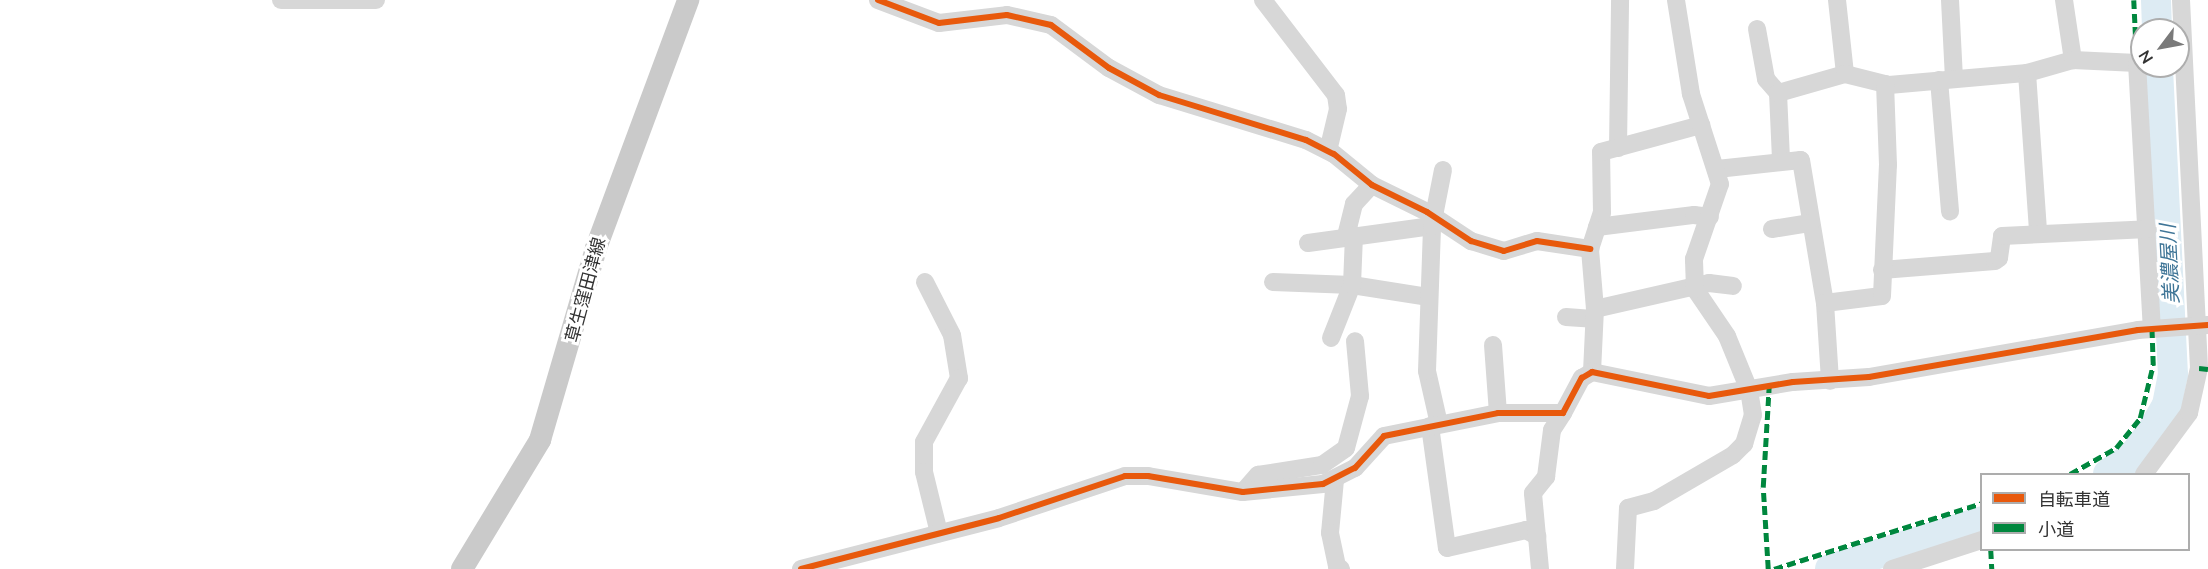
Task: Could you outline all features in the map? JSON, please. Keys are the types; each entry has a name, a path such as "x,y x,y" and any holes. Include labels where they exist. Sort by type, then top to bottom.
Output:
{"main road":[{"name":"草生窪田津線","path":"462,569 540,440 596,248 688,0"}],"street":[{"path":"281,0 376,0"},
{"path":"878,0 939,23 1007,15 1029,17 1051,25 1109,68 1159,95 1286,131 1328,151 1372,185 1433,222 1488,248 1518,250 1537,241 1590,249"},
{"path":"1263,0 1336,95 1338,109 1328,151"},
{"path":"1618,148 1620,0"},
{"path":"1625,569 1628,508 1654,501 1739,450 1751,426 1749,390 1727,336 1695,289 1694,259 1720,184 1684,60 1676,0"},
{"path":"1838,0 1845,74"},
{"path":"1950,0 1946,79 1950,212"},
{"path":"2064,0 2073,60"},
{"path":"2145,473 2189,413 2199,368 2181,0"},
{"path":"1757,29 1766,79 1778,93 1781,159"},
{"path":"1778,93 1845,74 1885,84 2027,73 2073,60 2137,63 2155,328"},
{"path":"2027,73 2038,232"},
{"path":"1825,303 1882,296 1888,165 1885,84"},
{"path":"1592,372 1594,314 1590,249 1602,213 1601,152 1701,125"},
{"path":"1717,169 1781,159 1801,160 1825,303 1830,381"},
{"path":"1443,170 1433,222 1427,371 1435,425 1447,548 1527,530 1537,536"},
{"path":"1331,338 1352,285 1350,236 1354,204 1372,185"},
{"path":"1598,227 1694,214 1710,217"},
{"path":"1308,243 1433,222"},
{"path":"1772,229 1811,223"},
{"path":"1882,270 1995,261 2002,236 2038,232 2148,229"},
{"path":"925,282 952,335 959,378 924,442 924,472 939,533"},
{"path":"1273,282 1352,285 1429,297"},
{"path":"1566,317 1594,314 1695,289 1709,283 1733,286"},
{"path":"1540,569 1533,493 1546,477 1552,430 1582,378 1592,372 1695,395 1830,381 2155,328 2198,325"},
{"path":"1243,492 1258,475 1322,465 1346,448 1360,396 1355,341"},
{"path":"1493,345 1498,413"},
{"path":"801,569 939,533 1125,476 1148,476 1243,492 1335,480 1360,463 1384,436 1498,413 1563,413"},
{"path":"1335,480 1330,533 1336,566 1341,569"},
{"path":"1892,569 1980,541"}],"waterway":[{"name":"美濃屋川","path":"2156,0 2157,18"},
{"name":"美濃屋川","path":"2109,473 2133,456 2152,431 2167,405 2173,375 2159,78"},
{"name":"美濃屋川","path":"1830,569 1980,522"}],"marked path":[{"path":"2134,0 2135,18"},
{"path":"2072,473 2116,448 2140,418 2153,365 2152,328"},
{"path":"2199,368 2208,369"},
{"path":"1768,569 1763,487 1769,386"},
{"path":"1774,569 1980,504"},
{"path":"1991,551 1992,569"}],"cycle path":[{"path":"878,0 939,23 1007,15 1051,25 1109,68 1159,95 1306,140 1334,154 1372,185 1427,212 1471,241 1504,251 1537,241 1590,249"},
{"path":"801,569 999,518 1125,476 1148,476 1243,492 1323,484 1355,468 1384,436 1498,413 1563,413 1582,378 1592,372 1709,396 1793,382 1869,377 2138,330 2208,325"}]}
